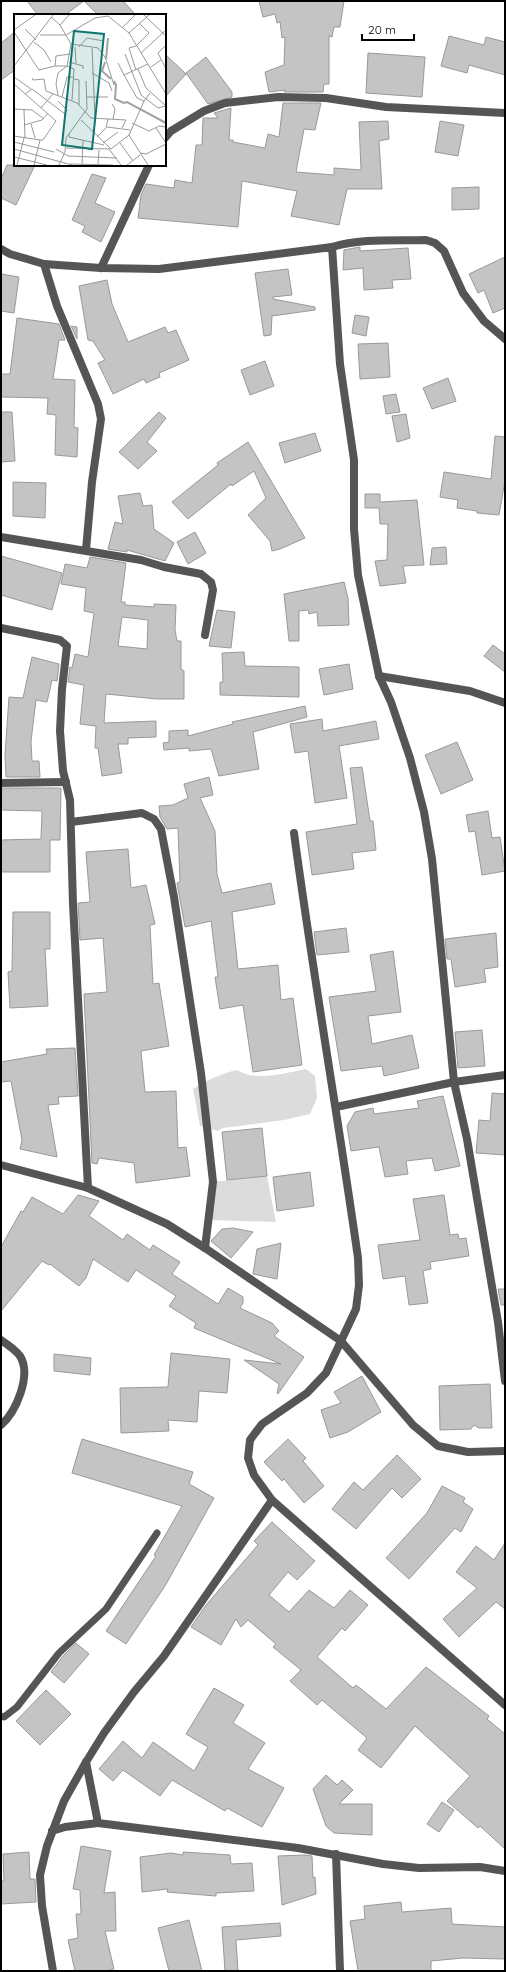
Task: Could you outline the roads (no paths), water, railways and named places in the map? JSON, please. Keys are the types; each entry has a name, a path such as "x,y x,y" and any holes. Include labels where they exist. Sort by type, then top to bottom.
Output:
{"street":[{"path":"166,137 171,131 204,111 224,103 278,97 326,98 386,108 505,113"},
{"path":"101,268 149,166"},
{"path":"1,249 10,254 44,264 101,268 159,269 332,248 345,244 426,240 435,243 444,251 463,293 484,321 505,339"},
{"path":"332,248 340,364 354,460 354,529 358,575 379,676 391,702 410,758 424,812 432,859 454,1082 467,1139 498,1322 505,1381"},
{"path":"44,264 57,306 98,404 102,419 92,482 86,550"},
{"path":"1,537 141,560 164,567 201,574 211,582 213,590 205,635"},
{"path":"1,628 60,640 67,646 62,689 60,731 63,771 70,800 73,904 88,1188"},
{"path":"379,676 470,691 505,703"},
{"path":"1,782 66,782"},
{"path":"71,822 142,813 154,819 161,830 174,897 200,1066 213,1182 205,1248"},
{"path":"294,833 309,949 336,1107 358,1258 359,1285 356,1309 326,1373 308,1393 262,1424 250,1440 248,1458 254,1475 272,1500 505,1705"},
{"path":"336,1107 454,1082 505,1075"},
{"path":"1,1165 88,1188 167,1224 205,1248 341,1341 413,1425 438,1446 468,1452 505,1451"},
{"path":"1,1340 20,1357 24,1374 21,1391 9,1418 1,1425"},
{"path":"53,1971 42,1906 40,1875 52,1831 64,1801 86,1762 134,1692 164,1656 272,1500"},
{"path":"86,1762 98,1824"},
{"path":"52,1831 65,1827 98,1824 290,1847 336,1854 382,1864 419,1868 480,1867 505,1871"},
{"path":"336,1854 340,1971"}],"lane":[{"path":"1,1716 4,1717 17,1707 59,1653 106,1609 157,1533"}]}
